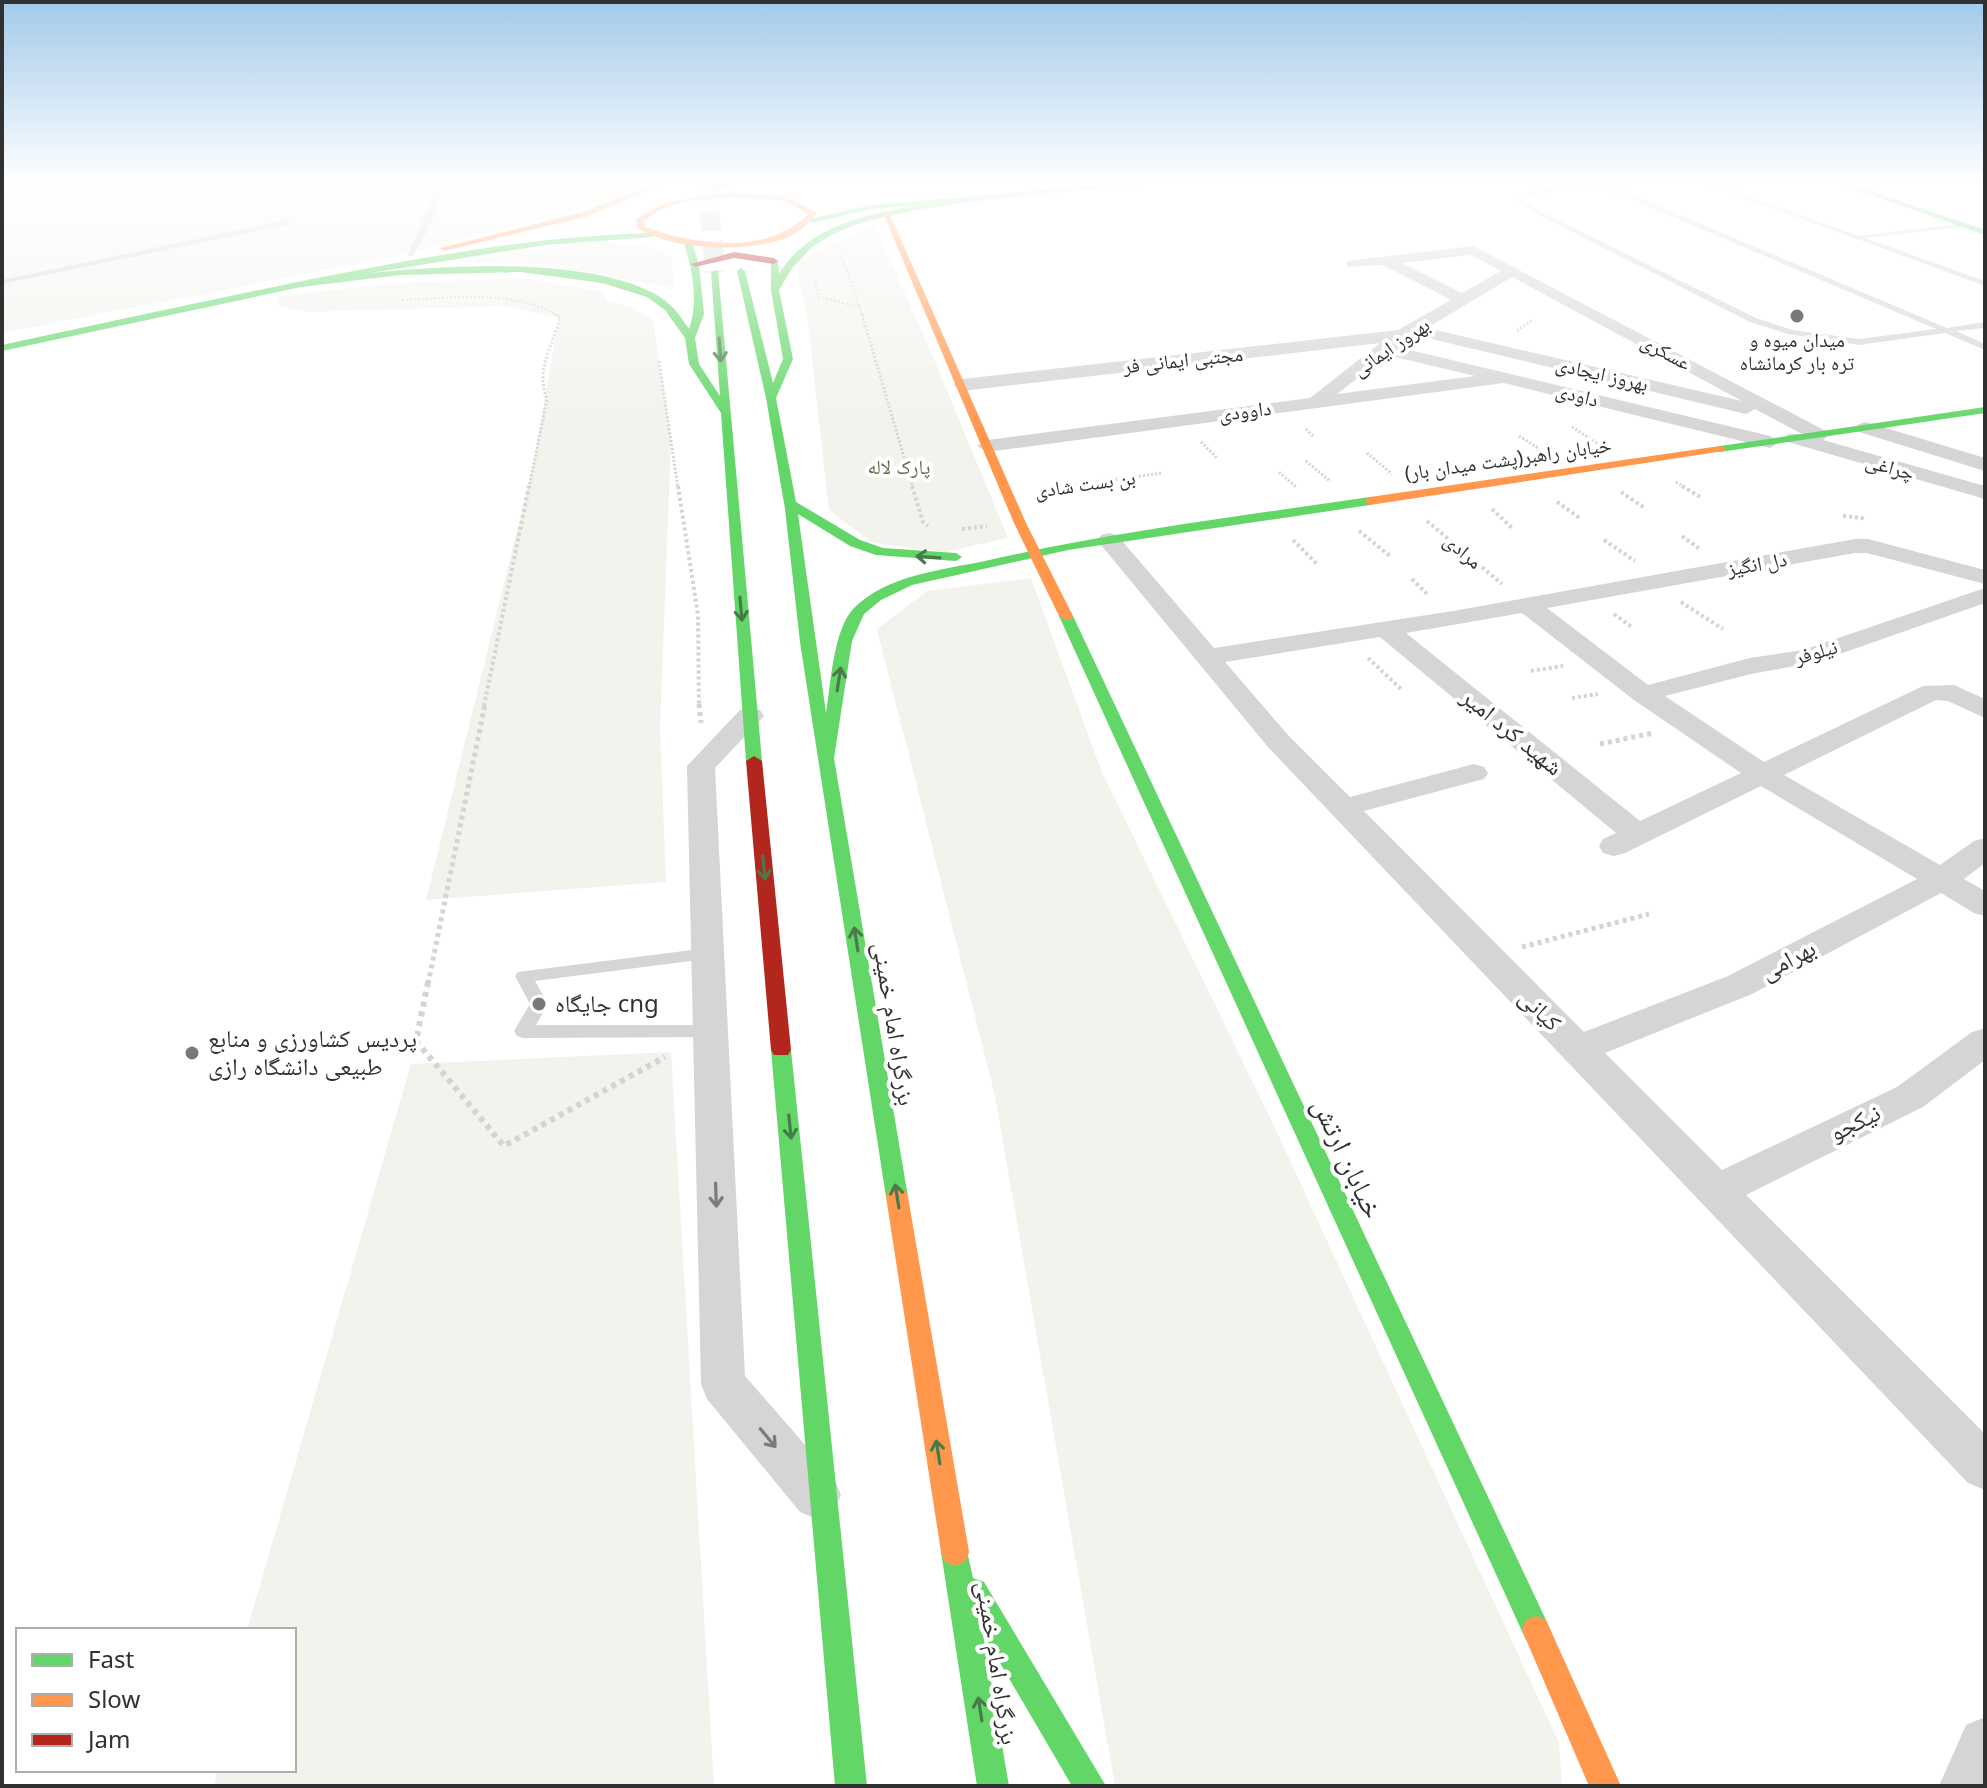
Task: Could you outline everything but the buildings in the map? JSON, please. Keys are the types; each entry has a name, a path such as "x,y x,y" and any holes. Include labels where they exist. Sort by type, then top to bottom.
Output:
{"main road":[{"path":"2,336 358,264"},
{"path":"2,348 279,287 404,264"},
{"path":"690,338 699,314 695,264"},
{"path":"771,398 788,359 775,290 774,264"},
{"path":"775,290 790,264"},
{"name":"خیابان ارتش","path":"908,264 1020,523 1035,549 1490,1528 1605,1786"},
{"path":"279,287 421,271 493,268 590,277 640,291 663,303 690,338 694,364 724,411"},
{"name":"بزرگراه امام خمینی","path":"741,271 771,398 790,504 807,642 993,1786"},
{"path":"715,272 750,716 827,1506 851,1786"},
{"name":"خیابان راهبر(پشت میدان بار)","path":"1035,549 1770,442 1792,428 1819,435 1985,410"},
{"path":"790,504 855,543 881,552 944,558 1035,549"},
{"path":"827,756 845,641 858,612 876,597 908,582 1035,549"},
{"path":"956,1561 1090,1786"}],"street":[{"path":"1394,264 1463,300"},
{"name":"عسکری","path":"1500,264 1792,428"},
{"name":"بهروز ایمانی","path":"1314,403 1384,349 1512,271"},
{"name":"مجتبی ایمانی فر","path":"962,385 1409,333"},
{"name":"بهروز ایجادی","path":"1409,333 1792,428"},
{"name":"داودی","path":"1384,349 1770,442"},
{"name":"داوودی","path":"987,446 1504,378"},
{"name":"چراغی","path":"1792,428 1985,493"},
{"path":"1866,428 1985,465"},
{"name":"کیانی","path":"1109,540 1278,741 1985,1467"},
{"name":"دل انگیز","path":"1207,657 1868,546 1985,577"},
{"name":"نیلوفر","path":"1643,694 1750,666 1808,657 1985,595"},
{"path":"1527,605 1643,694 1762,774 1985,905"},
{"name":"شهید کرد امیر","path":"1386,629 1626,840 1762,774"},
{"path":"1762,774 1932,692 1954,693 1985,710"},
{"path":"750,716 701,766 723,1384 827,1506"},
{"path":"1342,808 1474,773"},
{"name":"بهرامی","path":"1579,1049 1740,985 1942,879 1985,848"},
{"name":"نیکجو","path":"1716,1191 1910,1097 1985,1041"},
{"path":"1967,1786 1985,1744"}],"lane":[{"path":"2,282 85,264"},
{"path":"1645,264 1770,326 1813,337 1859,342 1985,325"},
{"path":"1791,264 1985,347"},
{"path":"1933,264 1985,284"},
{"path":"708,954 524,976 539,1004 523,1031 710,1032"}],"path":[{"path":"844,264 860,307 923,522 937,529"},
{"path":"818,289 819,297 860,307"},
{"path":"521,298 543,305 560,317 557,335 543,360 539,384 547,399 416,1041 504,1146 710,1032"},
{"path":"657,346 698,615 701,766"},
{"name":"بن بست شادی","path":"1008,495 1162,473"},
{"name":"مرادی","path":"1399,497 1527,605"},
{"path":"949,530 1020,523"},
{"path":"1650,582 1723,629"},
{"path":"1343,635 1402,690"},
{"path":"1600,744 1689,725"},
{"path":"1487,956 1649,914"}],"green space":[{"path":"2,264 355,264 2,333"},
{"path":"542,264 672,264 674,288"},
{"name":"پارک لاله","path":"797,264 892,264 1008,538 944,552 873,543 829,510 808,324"},
{"path":"521,278 604,292 606,301 631,307 653,320 671,441 660,726 666,882 426,900 533,466 559,318 504,306 306,312 280,306 276,296 401,283"},
{"path":"1031,578 1101,770 1275,1128 1559,1743 1562,1786 1115,1786 995,1096 877,629 927,591"},
{"path":"671,1052 714,1786 214,1786 217,1772 296,1772 296,1628 248,1628 411,1064"}],"tunnel":[{"path":"714,264 715,272"}],"traffic: fast":[{"path":"2,348 404,264"},
{"path":"695,264 699,314 690,338 694,364 724,411"},
{"path":"771,398 788,359 775,290 774,264"},
{"path":"775,290 790,264"},
{"path":"279,287 440,270 481,268 562,273 610,282 650,295 672,311 690,338"},
{"path":"741,271 771,398 791,509 807,642 897,1197"},
{"path":"715,272 754,761"},
{"path":"1720,449 1985,410"},
{"path":"827,756 845,641 858,612 876,597 908,582 1068,546 1370,501"},
{"path":"790,504 855,543 881,552 956,557"},
{"path":"1066,616 1536,1630"},
{"path":"781,1050 851,1786"},
{"path":"955,1552 993,1786"},
{"path":"974,1592 1090,1786"}],"traffic: slow":[{"path":"908,264 1020,523 1066,616"},
{"path":"1370,501 1720,449"},
{"path":"897,1197 955,1552"},
{"path":"1536,1630 1605,1786"}],"traffic: jam":[{"path":"754,761 781,1050"}],"place":[{"name":"میدان میوه و تره بار کرمانشاه","path":"1797,316"},
{"name":"جایگاه cng","path":"539,1004"},
{"name":"پردیس کشاورزی و منابع طبیعی دانشگاه رازی","path":"192,1053"}]}
